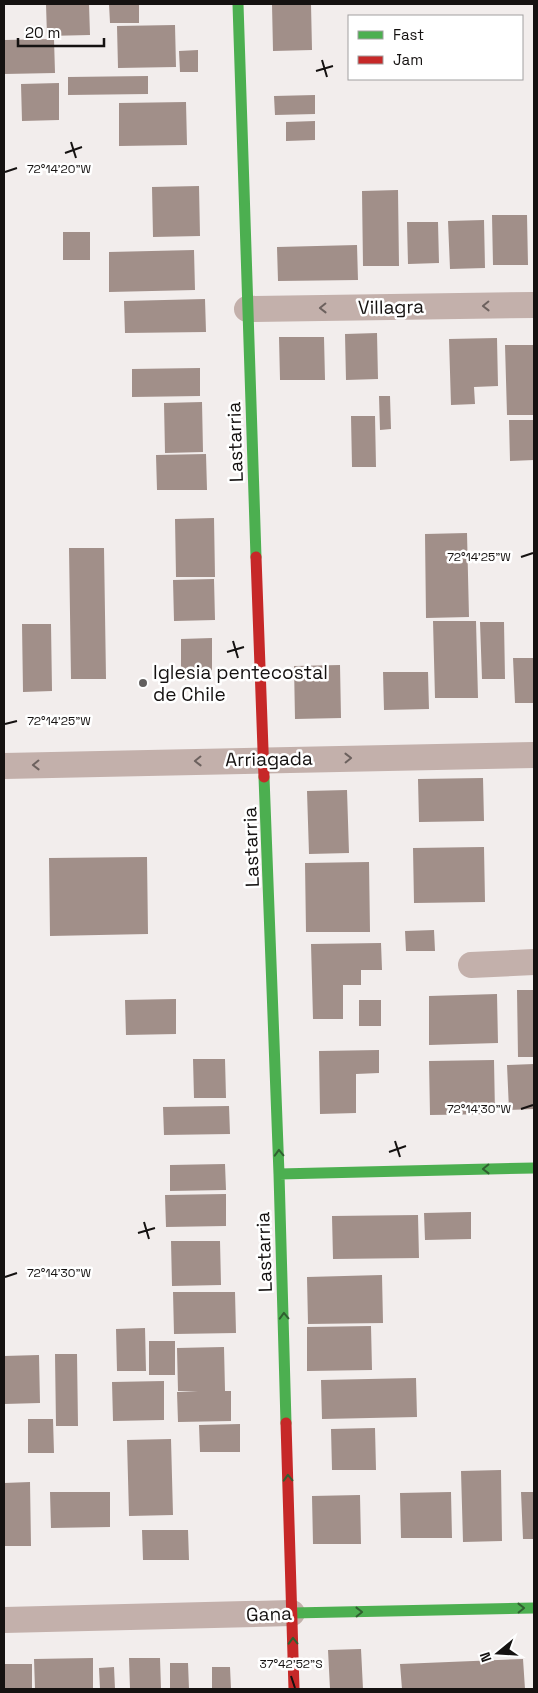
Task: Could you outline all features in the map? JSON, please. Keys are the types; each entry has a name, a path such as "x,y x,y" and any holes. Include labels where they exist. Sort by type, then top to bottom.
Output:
{"main road":[{"name":"Lastarria","path":"238,4 247,309 279,1174 294,1689"},
{"path":"279,1174 534,1168"},
{"name":"Gana","path":"292,1613 534,1608"}],"street":[{"name":"Villagra","path":"247,309 534,305"},
{"name":"Arriagada","path":"4,766 534,755"},
{"path":"534,755 534,770"},
{"path":"471,965 534,962"},
{"name":"Gana","path":"4,1620 292,1613"}],"building":[{"path":"46,4 89,4 90,35 47,36"},
{"path":"109,4 139,4 139,23 110,23"},
{"path":"272,4 311,4 312,50 273,51"},
{"path":"175,25 176,67 118,68 117,26"},
{"path":"54,39 55,73 4,74 4,40"},
{"path":"198,50 198,72 180,72 179,51"},
{"path":"148,76 148,94 68,95 68,77"},
{"path":"59,83 59,120 22,121 21,84"},
{"path":"315,95 315,114 275,115 274,96"},
{"path":"186,102 187,145 119,146 119,103"},
{"path":"315,121 315,140 286,141 286,122"},
{"path":"199,186 200,236 153,237 152,187"},
{"path":"398,190 399,266 363,266 362,191"},
{"path":"492,215 527,215 528,265 493,265"},
{"path":"484,220 485,268 450,269 448,221"},
{"path":"407,222 438,222 439,263 408,264"},
{"path":"63,232 90,232 90,260 63,260"},
{"path":"357,245 358,280 278,281 277,247"},
{"path":"194,250 195,290 109,292 109,252"},
{"path":"205,299 206,332 125,333 124,301"},
{"path":"377,333 378,379 346,380 345,334"},
{"path":"279,337 324,337 325,380 280,380"},
{"path":"497,338 498,386 474,387 475,404 451,405 449,339"},
{"path":"505,345 534,345 534,415 507,415"},
{"path":"200,368 200,396 132,397 132,369"},
{"path":"379,396 390,396 391,429 380,430"},
{"path":"202,402 203,452 165,453 164,403"},
{"path":"351,416 375,416 376,467 352,467"},
{"path":"509,420 534,420 534,460 510,461"},
{"path":"206,454 207,490 157,490 156,455"},
{"path":"214,518 215,577 176,577 175,519"},
{"path":"467,533 469,617 426,618 425,534"},
{"path":"69,548 104,548 106,679 71,679"},
{"path":"214,579 215,620 174,621 173,580"},
{"path":"433,621 476,621 478,698 435,698"},
{"path":"480,622 504,622 505,679 482,679"},
{"path":"22,624 51,624 52,691 23,692"},
{"path":"212,638 212,680 181,680 181,639"},
{"path":"513,658 534,658 534,703 515,703"},
{"path":"340,665 341,718 295,719 294,666"},
{"path":"383,672 428,672 429,709 384,710"},
{"path":"483,778 484,821 419,822 418,779"},
{"path":"347,790 349,853 309,854 307,791"},
{"path":"484,847 485,902 414,903 413,848"},
{"path":"147,857 148,934 50,936 49,858"},
{"path":"369,862 370,932 306,932 305,863"},
{"path":"434,930 435,951 406,951 405,931"},
{"path":"381,943 382,970 361,970 361,985 343,985 343,1019 313,1019 311,944"},
{"path":"517,990 534,990 534,1057 518,1057"},
{"path":"497,994 498,1043 429,1045 429,996"},
{"path":"176,999 176,1034 126,1035 125,1000"},
{"path":"359,1000 381,1000 381,1026 359,1026"},
{"path":"379,1050 379,1073 356,1074 356,1113 320,1114 319,1051"},
{"path":"193,1059 225,1059 226,1098 194,1098"},
{"path":"494,1060 495,1114 430,1115 429,1061"},
{"path":"534,1064 534,1109 509,1110 507,1065"},
{"path":"229,1106 230,1134 164,1135 163,1107"},
{"path":"225,1164 226,1190 170,1191 170,1165"},
{"path":"226,1194 226,1226 166,1227 165,1195"},
{"path":"471,1212 471,1239 425,1240 424,1213"},
{"path":"418,1215 419,1258 333,1259 332,1216"},
{"path":"171,1241 220,1241 221,1285 172,1286"},
{"path":"382,1275 383,1323 308,1324 307,1277"},
{"path":"173,1292 235,1292 236,1333 174,1334"},
{"path":"371,1326 372,1370 307,1371 307,1327"},
{"path":"145,1328 146,1371 117,1371 116,1329"},
{"path":"149,1341 175,1341 175,1375 149,1375"},
{"path":"224,1347 225,1391 231,1391 231,1421 178,1422 177,1392 198,1392 178,1391 177,1348"},
{"path":"55,1354 77,1354 78,1426 56,1426"},
{"path":"39,1355 40,1403 4,1404 4,1356"},
{"path":"416,1378 417,1417 322,1419 321,1380"},
{"path":"164,1381 164,1420 113,1421 112,1382"},
{"path":"28,1419 53,1419 54,1453 28,1453"},
{"path":"240,1424 240,1452 200,1452 199,1425"},
{"path":"375,1428 376,1470 332,1470 331,1429"},
{"path":"171,1439 173,1515 129,1516 127,1440"},
{"path":"501,1470 502,1541 463,1542 461,1471"},
{"path":"30,1482 31,1546 4,1546 4,1483"},
{"path":"50,1492 110,1492 110,1527 51,1528"},
{"path":"451,1492 452,1538 401,1538 400,1493"},
{"path":"521,1492 534,1492 534,1539 523,1539"},
{"path":"360,1495 361,1544 313,1544 312,1496"},
{"path":"142,1530 188,1530 189,1560 143,1560"},
{"path":"361,1649 363,1689 330,1689 328,1650"},
{"path":"93,1658 93,1689 35,1689 34,1659"},
{"path":"129,1658 160,1658 161,1689 130,1689"},
{"path":"523,1659 525,1689 402,1689 400,1664"},
{"path":"170,1663 188,1663 189,1689 170,1689"},
{"path":"4,1664 32,1664 32,1689 4,1689"},
{"path":"114,1667 115,1689 100,1689 99,1668"},
{"path":"212,1667 230,1667 231,1689 212,1689"}],"traffic: fast":[{"path":"238,4 256,557"},
{"path":"264,777 286,1423"},
{"path":"279,1174 534,1168"},
{"path":"292,1613 534,1608"}],"traffic: jam":[{"path":"256,557 264,777"},
{"path":"286,1423 294,1689"}],"place":[{"name":"Iglesia pentecostal de Chile","path":"143,683"}]}
